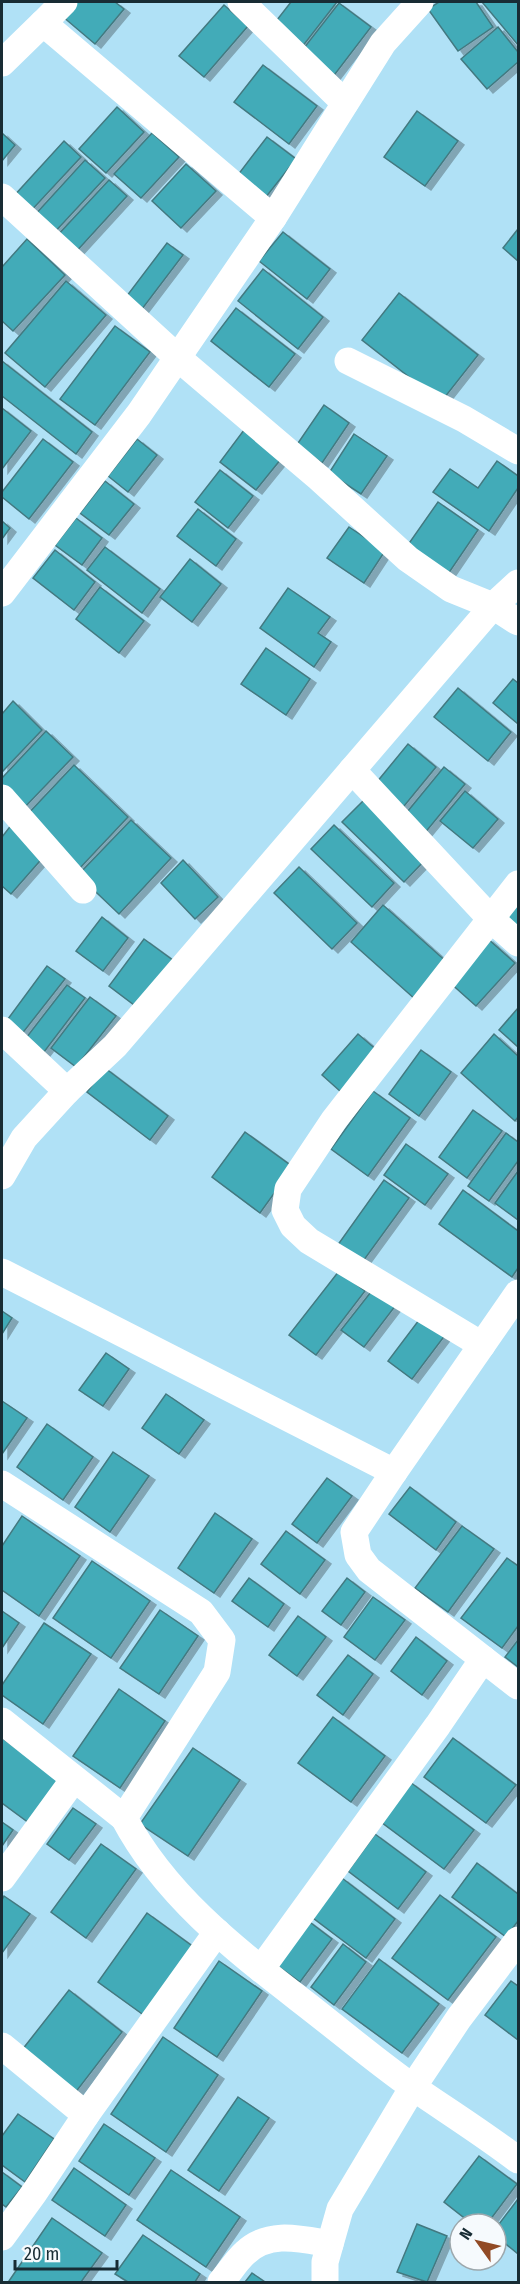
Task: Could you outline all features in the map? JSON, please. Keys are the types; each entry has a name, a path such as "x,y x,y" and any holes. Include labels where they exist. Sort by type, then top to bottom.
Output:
{"street":[{"path":"2,63 64,2"},
{"path":"240,2 345,103"},
{"path":"2,593 139,414 273,218 383,43 420,2"},
{"path":"43,23 273,218"},
{"path":"2,197 178,358 319,478 408,560 451,590 492,606 519,622"},
{"path":"348,361 464,418 519,451"},
{"path":"2,1176 24,1138 67,1090 115,1046 492,606 519,583"},
{"path":"352,771 491,919 519,943"},
{"path":"2,798 82,890"},
{"path":"482,1345 309,1241 293,1226 285,1210 288,1189 334,1120 519,884"},
{"path":"2,1030 67,1090"},
{"path":"2,1272 394,1472"},
{"path":"517,1298 482,1345 354,1532 358,1555 369,1570 519,1686"},
{"path":"2,1484 201,1612 222,1640 217,1672 124,1818"},
{"path":"261,1970 483,1659"},
{"path":"2,1721 124,1818 138,1845 169,1886 261,1970 413,2087 519,2160"},
{"path":"2,1878 74,1779"},
{"path":"2,2237 217,1932"},
{"path":"325,2283 325,2262 340,2210 413,2087 459,2018 519,1940"},
{"path":"2,2046 86,2115"},
{"path":"221,2283 245,2252 266,2239 288,2238 330,2244"}],"building":[{"path":"74,2 115,2 124,9 95,44 62,16"},
{"path":"291,2 337,2 302,47 273,25"},
{"path":"439,2 476,2 493,27 458,51 428,9"},
{"path":"482,2 518,2 518,45"},
{"path":"339,3 371,27 332,78 300,53"},
{"path":"224,5 248,26 204,77 179,56"},
{"path":"498,27 518,52 518,62 487,89 461,59"},
{"path":"263,65 317,106 289,144 234,102"},
{"path":"117,107 144,132 106,173 79,149"},
{"path":"417,111 458,141 425,186 384,157"},
{"path":"2,133 15,145 2,161"},
{"path":"152,133 179,157 141,198 114,174"},
{"path":"267,137 296,159 262,202 234,180"},
{"path":"64,141 81,157 28,214 12,198"},
{"path":"85,160 105,178 52,235 33,217"},
{"path":"186,164 216,191 181,228 152,201"},
{"path":"109,180 127,196 74,254 55,238"},
{"path":"518,229 518,261 503,248"},
{"path":"283,232 330,269 307,299 259,261"},
{"path":"27,239 65,275 13,331 2,321 2,267"},
{"path":"167,243 183,255 139,313 123,301"},
{"path":"263,269 323,317 298,349 238,301"},
{"path":"66,281 106,315 45,387 5,353"},
{"path":"399,293 478,355 441,402 362,340"},
{"path":"236,308 295,354 269,387 211,341"},
{"path":"115,326 150,352 95,425 60,399"},
{"path":"2,361 92,432 76,454 2,396"},
{"path":"324,405 349,423 322,463 296,446"},
{"path":"2,408 31,431 2,469"},
{"path":"244,430 281,459 256,490 220,462"},
{"path":"354,434 387,456 361,494 329,473"},
{"path":"43,439 73,462 29,519 2,497 2,492"},
{"path":"137,439 157,455 128,492 108,476"},
{"path":"497,461 518,476 518,488 489,531 433,492 450,469 478,488"},
{"path":"220,470 253,496 228,528 195,502"},
{"path":"105,481 134,504 109,535 80,513"},
{"path":"438,502 478,530 446,577 405,549"},
{"path":"198,509 236,539 216,566 177,536"},
{"path":"76,518 102,538 82,565 55,545"},
{"path":"2,521 10,528 2,539"},
{"path":"349,527 385,551 364,583 327,558"},
{"path":"105,547 160,589 142,613 87,570"},
{"path":"55,550 95,582 74,610 33,578"},
{"path":"190,559 221,584 192,622 160,597"},
{"path":"100,587 144,621 119,653 76,619"},
{"path":"288,588 330,617 318,633 331,642 314,667 260,628"},
{"path":"266,648 310,679 286,715 241,684"},
{"path":"513,679 518,683 518,724 493,703"},
{"path":"458,688 511,732 488,761 434,717"},
{"path":"13,701 42,730 2,772 2,714"},
{"path":"46,731 73,757 23,809 2,788 2,778"},
{"path":"408,744 436,767 400,811 372,788"},
{"path":"74,765 128,817 79,869 25,817"},
{"path":"444,767 465,784 424,834 403,817"},
{"path":"465,791 498,819 473,848 440,821"},
{"path":"364,800 426,859 404,882 342,822"},
{"path":"131,820 171,858 119,914 78,875"},
{"path":"12,824 46,854 11,894 2,886 2,837"},
{"path":"334,825 394,883 372,907 311,849"},
{"path":"183,860 218,897 195,919 161,883"},
{"path":"299,867 357,923 332,949 274,893"},
{"path":"518,904 518,935 503,921"},
{"path":"383,905 449,964 416,1000 351,942"},
{"path":"102,917 128,938 103,971 76,951"},
{"path":"487,938 515,963 476,1006 448,981"},
{"path":"144,939 174,961 138,1008 109,986"},
{"path":"47,966 65,979 21,1035 5,1023"},
{"path":"67,985 85,998 44,1052 26,1038"},
{"path":"90,997 116,1016 76,1067 51,1048"},
{"path":"518,1008 518,1047 499,1030"},
{"path":"358,1034 378,1051 341,1092 322,1075"},
{"path":"494,1034 518,1056 518,1117 515,1121 461,1073"},
{"path":"421,1050 451,1072 419,1116 389,1094"},
{"path":"105,1068 168,1116 150,1140 87,1092"},
{"path":"373,1091 410,1118 368,1176 331,1149"},
{"path":"473,1110 502,1131 467,1178 439,1157"},
{"path":"245,1132 293,1167 260,1213 212,1177"},
{"path":"506,1133 518,1142 518,1161 489,1201 468,1186"},
{"path":"406,1144 448,1174 425,1205 384,1175"},
{"path":"518,1171 518,1220 495,1203"},
{"path":"384,1180 409,1198 361,1264 337,1246"},
{"path":"463,1190 518,1231 518,1268 512,1277 439,1224"},
{"path":"339,1271 365,1291 316,1355 289,1335"},
{"path":"374,1288 396,1305 364,1347 341,1330"},
{"path":"2,1311 12,1318 2,1334"},
{"path":"422,1316 446,1334 412,1379 388,1361"},
{"path":"106,1353 129,1369 103,1406 79,1390"},
{"path":"166,1394 204,1420 179,1454 142,1428"},
{"path":"2,1401 27,1418 2,1454"},
{"path":"47,1424 93,1457 63,1500 17,1467"},
{"path":"113,1452 149,1476 110,1532 75,1507"},
{"path":"327,1478 352,1496 317,1543 292,1524"},
{"path":"410,1487 456,1522 436,1550 389,1514"},
{"path":"215,1513 252,1539 214,1593 178,1568"},
{"path":"22,1516 80,1556 39,1616 2,1590 2,1546"},
{"path":"462,1526 494,1549 448,1612 415,1588"},
{"path":"286,1531 325,1560 300,1594 261,1564"},
{"path":"507,1558 518,1566 518,1626 502,1648 461,1618"},
{"path":"92,1561 150,1601 111,1658 53,1618"},
{"path":"249,1578 284,1604 268,1627 232,1601"},
{"path":"347,1578 365,1592 341,1625 322,1611"},
{"path":"373,1597 405,1620 375,1660 344,1637"},
{"path":"160,1610 198,1636 159,1694 120,1668"},
{"path":"2,1611 19,1623 2,1648"},
{"path":"298,1616 326,1637 297,1676 269,1655"},
{"path":"44,1623 91,1654 43,1724 2,1695 2,1685"},
{"path":"416,1637 447,1661 422,1695 391,1671"},
{"path":"518,1640 518,1667 505,1657"},
{"path":"348,1655 373,1674 343,1715 317,1695"},
{"path":"119,1689 165,1721 120,1788 73,1756"},
{"path":"333,1717 385,1756 351,1802 298,1763"},
{"path":"2,1738 60,1780 29,1823 2,1803"},
{"path":"453,1738 516,1785 486,1823 424,1777"},
{"path":"193,1748 240,1780 188,1856 140,1824"},
{"path":"410,1782 474,1830 444,1869 381,1822"},
{"path":"73,1808 96,1824 69,1860 47,1844"},
{"path":"2,1822 13,1830 2,1846"},
{"path":"375,1834 426,1872 398,1909 348,1871"},
{"path":"101,1844 136,1869 86,1938 51,1912"},
{"path":"477,1863 518,1894 518,1921 506,1937 452,1897"},
{"path":"342,1878 395,1919 366,1958 313,1918"},
{"path":"440,1895 496,1937 448,2000 392,1958"},
{"path":"4,1896 30,1914 2,1953 2,1900"},
{"path":"147,1913 195,1948 145,2016 98,1982"},
{"path":"307,1920 332,1939 300,1982 275,1964"},
{"path":"343,1944 366,1962 334,2005 311,1987"},
{"path":"379,1959 439,2004 402,2053 342,2009"},
{"path":"219,1961 262,1991 217,2057 174,2028"},
{"path":"511,1981 518,1986 518,2040 485,2015"},
{"path":"69,1990 122,2032 75,2093 22,2050"},
{"path":"163,2037 218,2075 166,2152 111,2114"},
{"path":"238,2097 269,2118 219,2191 188,2170"},
{"path":"18,2114 54,2139 25,2182 2,2165 2,2136"},
{"path":"104,2124 155,2158 129,2195 79,2161"},
{"path":"479,2156 517,2184 496,2212 457,2212 444,2202"},
{"path":"74,2168 126,2205 105,2236 52,2200"},
{"path":"171,2170 240,2217 206,2267 137,2220"},
{"path":"2,2172 22,2187 6,2207 2,2204"},
{"path":"518,2199 518,2254 508,2246 508,2212"},
{"path":"52,2218 102,2253 81,2282 10,2282 9,2281"},
{"path":"417,2224 447,2236 427,2282 397,2272"},
{"path":"143,2235 200,2274 195,2282 128,2282 115,2274"},
{"path":"252,2273 265,2282 245,2282"}]}
